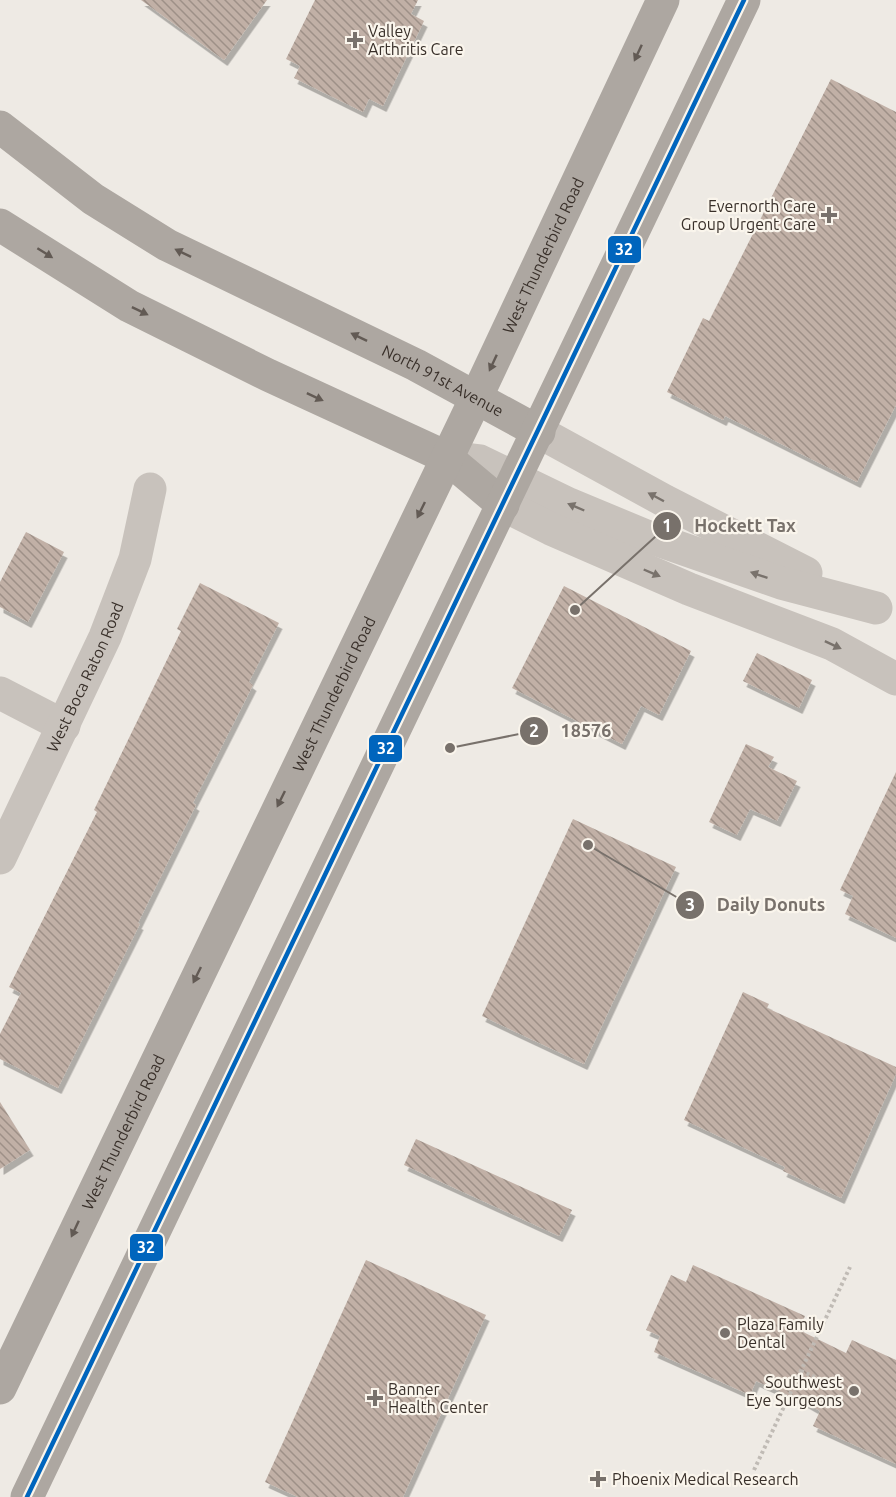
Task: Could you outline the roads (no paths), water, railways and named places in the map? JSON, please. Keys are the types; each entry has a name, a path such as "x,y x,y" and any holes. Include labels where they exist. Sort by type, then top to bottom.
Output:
{"main road":[{"name":"West Thunderbird Road","path":"0,1388 476,398 663,0"},
{"path":"27,1497 744,0"},
{"name":"North 91st Avenue","path":"0,127 93,199 167,245 416,364 539,432"},
{"path":"0,146 38,157"},
{"path":"0,225 129,306 268,375 446,457 510,491"}],"street":[{"name":"North 91st Avenue","path":"539,432 665,501 886,613"},
{"name":"West Boca Raton Road","path":"0,858 105,637 135,559 150,489"},
{"path":"510,491 569,504 646,536 781,583 886,613"},
{"path":"510,491 551,529 679,584 832,644 896,679"},
{"path":"0,693 64,726"}],"place":[{"name":"Valley Arthritis Care","path":"355,40"},
{"name":"Evernorth Care Group Urgent Care","path":"829,215"},
{"name":"Hockett Tax","path":"575,610"},
{"name":"18576","path":"450,748"},
{"name":"Daily Donuts","path":"588,845"},
{"name":"Plaza Family Dental","path":"725,1333"},
{"name":"Southwest Eye Surgeons","path":"854,1391"},
{"name":"Banner Health Center","path":"375,1398"},
{"name":"Phoenix Medical Research","path":"598,1479"}]}
